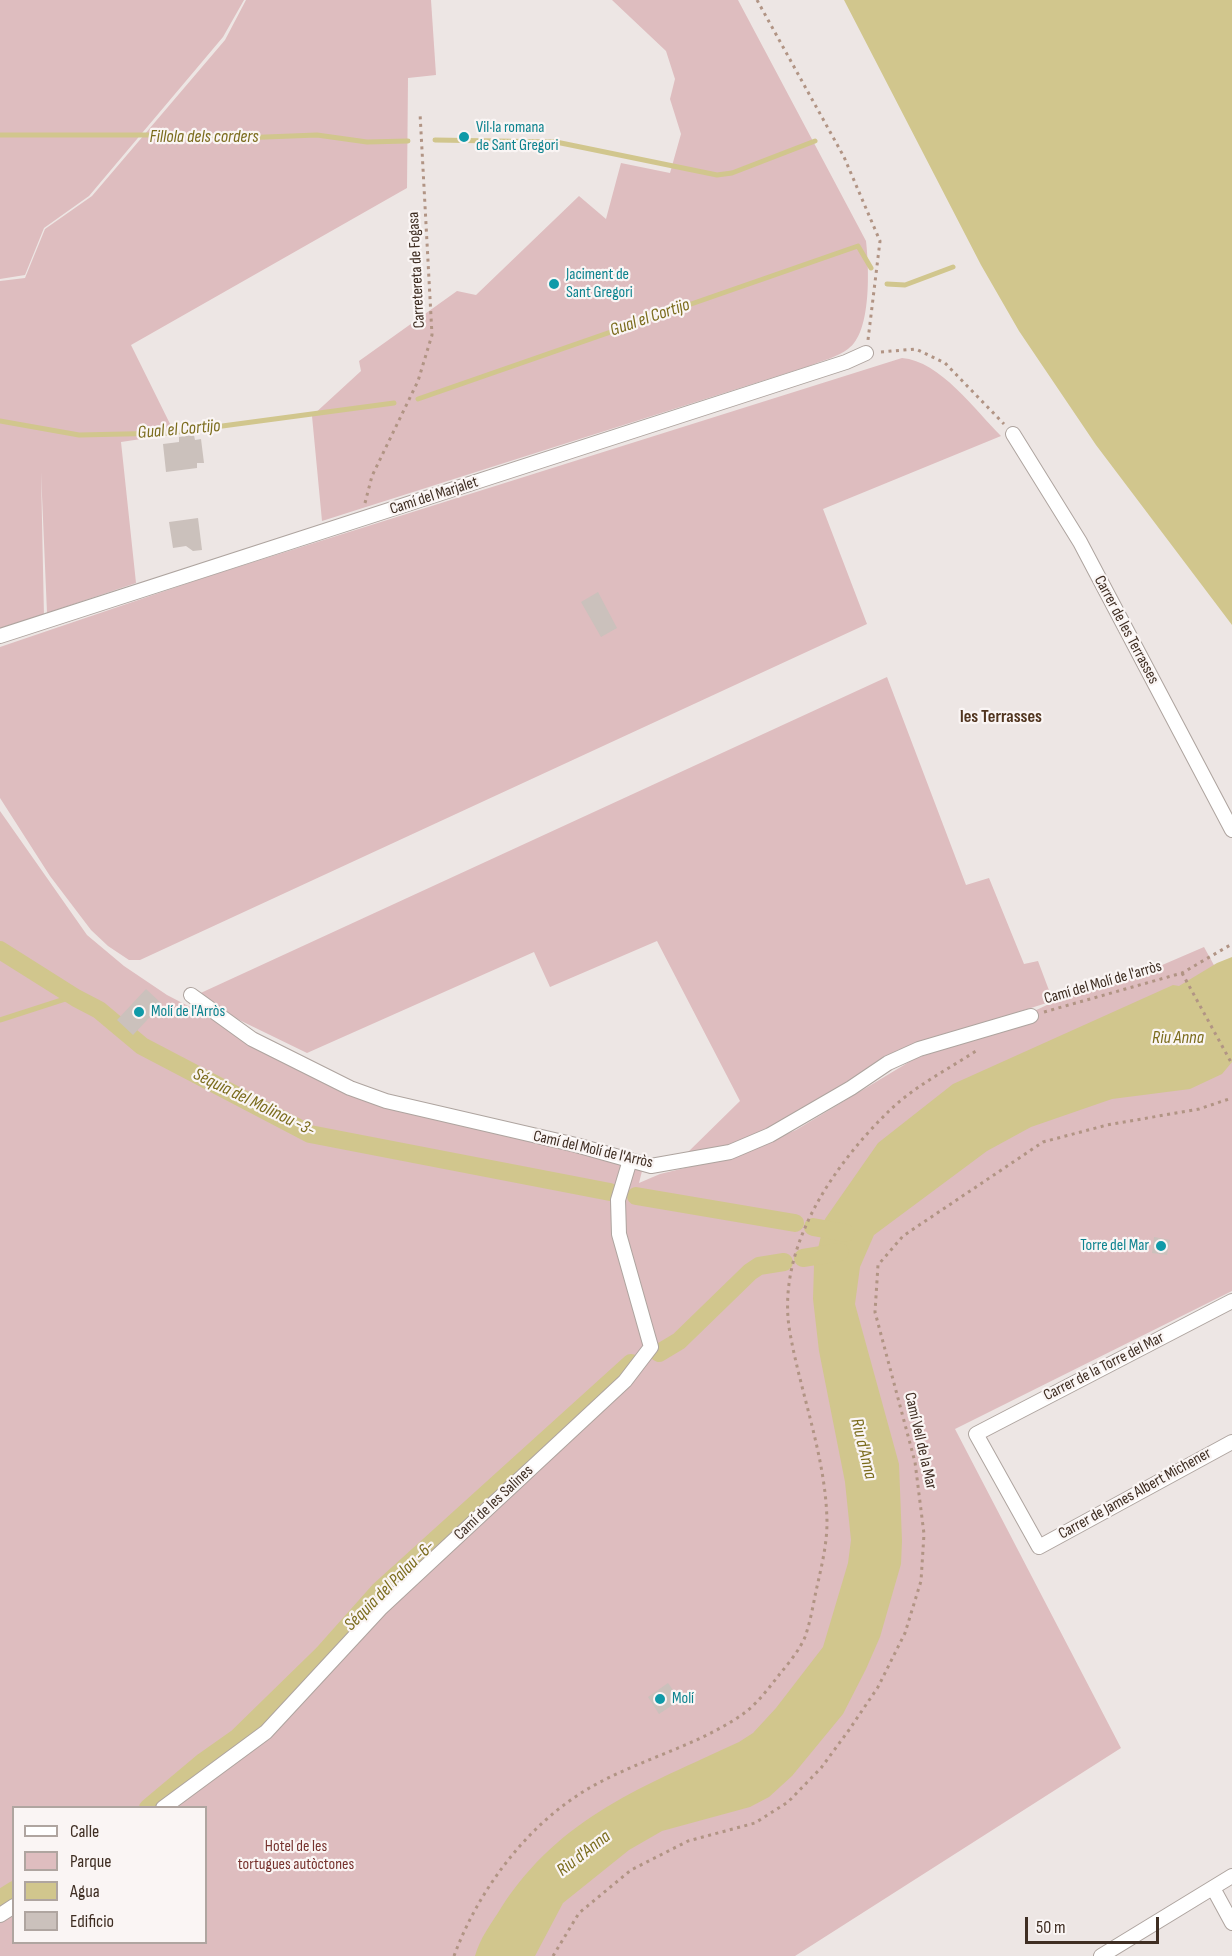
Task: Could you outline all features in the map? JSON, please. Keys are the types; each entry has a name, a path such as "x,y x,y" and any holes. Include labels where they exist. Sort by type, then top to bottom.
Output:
{"street":[{"name":"Camí del Marjalet","path":"0,636 835,366 866,352"},
{"name":"Carrer de les Terrasses","path":"1013,434 1080,542 1232,830"},
{"name":"Camí del Molí de l'Arròs","path":"190,995 252,1039 350,1088 386,1101 651,1166 730,1152 770,1135 851,1088 888,1063 920,1049 1031,1016"},
{"name":"Camí de les Salines","path":"166,1806 266,1732 380,1609 625,1381 651,1347 619,1234 618,1200 630,1160"},
{"name":"Carrer de la Torre del Mar","path":"1039,1547 976,1434 1232,1301"},
{"name":"Carrer de James Albert Michener","path":"1039,1547 1232,1442"},
{"path":"1101,1956 1232,1876"},
{"path":"1213,1888 1232,1923"}],"path":[{"path":"757,0 843,157 879,241 866,352 916,349 945,363 1013,434"},
{"name":"Carretereta de Fogasa","path":"361,519 372,476 418,381 432,335 420,113"},
{"path":"1232,944 1182,973 1232,1064"},
{"name":"Camí del Molí de l'arròs","path":"1031,1016 1182,973"},
{"path":"454,1956 462,1933 484,1897 519,1844 536,1826 586,1790 720,1727 744,1713 764,1694 795,1654 805,1636 814,1602 827,1524 820,1470 789,1330 790,1293 806,1221 849,1157 888,1112 908,1095 983,1046"},
{"name":"Camí Vell de la Mar","path":"553,1956 579,1913 631,1870 688,1841 755,1823 788,1802 821,1768 849,1730 878,1687 905,1633 921,1581 924,1534 915,1461 875,1312 878,1265 903,1236 1043,1142 1107,1125 1199,1109 1232,1098"}],"green space":[{"path":"0,0 244,0 223,37 89,196 44,228 25,275 0,279"},
{"path":"246,0 431,0 436,75 408,78 407,188 131,345 175,434 121,442 136,583 47,613 41,472 44,617 0,630 0,281 25,278 45,229 92,196 225,40"},
{"path":"612,0 738,0 866,241 867,298 865,314 856,341 839,354 809,366 322,521 312,416 361,371 359,361 457,291 476,295 579,196 606,219 621,163 670,173 681,134 670,99 675,79 666,51"},
{"path":"902,358 916,361 943,377 1001,436 823,509 867,624 140,960 129,960 108,946 91,930 50,876 0,798 0,647 206,577"},
{"path":"887,677 966,885 989,878 1024,964 1038,961 1053,1001 898,1050 768,1133 732,1147 686,1154 740,1101 657,941 550,987 534,952 307,1053 192,997"},
{"name":"Hotel de les tortugues autòctones","path":"0,811 87,935 124,966 167,995 348,1089 643,1167 639,1183 660,1174 734,1156 796,1130 914,1059 986,1034 1049,1004 1146,972 1204,947 1232,998 1232,1291 955,1429 1121,1748 795,1956 0,1956"}],"water":[{"path":"844,0 1232,0 1232,625 1096,445 1019,331 981,265"},
{"name":"Riu Anna","path":"1232,957 1232,1062 1222,1074 1190,1089 1112,1099 1031,1127 987,1151 874,1235 860,1267 855,1304 899,1464 901,1564 880,1637 843,1714 792,1776 769,1797 750,1807 662,1831 629,1850 563,1903 535,1956 475,1956 483,1937 501,1908 524,1876 550,1849 607,1807 753,1733 776,1708 823,1647 848,1563 851,1540 845,1482 819,1351 813,1299 814,1265 825,1219 878,1143 953,1084 1173,985 1179,986 1217,963"}],"building":[{"path":"194,435 195,440 201,439 204,463 197,463 197,468 166,472 163,444 179,442 179,437"},
{"path":"198,518 202,550 193,551 186,546 173,548 169,522"},
{"path":"598,592 617,628 601,637 581,602"},
{"name":"Molí de l'Arròs","path":"146,989 162,1004 133,1035 117,1020"},
{"name":"Torre del Mar","path":"1154,1237 1170,1240 1167,1255 1152,1253"},
{"name":"Molí","path":"668,1683 680,1700 659,1714 648,1697"}],"waterway":[{"name":"Fillola dels corders","path":"0,135 171,135 240,138 317,135 367,142 408,141"},
{"name":"Fillola dels corders","path":"435,140 556,142 717,175 732,173 815,141"},
{"name":"Gual el Cortijo","path":"418,399 858,246 871,268"},
{"path":"887,284 905,285 953,267"},
{"name":"Gual el Cortijo","path":"0,421 79,435 170,433 394,403"},
{"name":"Séquia del Molinou -3-","path":"0,950 99,1010 142,1046 310,1134 610,1192"},
{"path":"0,1020 65,999 76,998"},
{"name":"Séquia del Molinou -3-","path":"636,1196 795,1223"},
{"name":"Séquia del Molinou -3-","path":"813,1227 846,1233"},
{"name":"Séquia del Palau -6-","path":"803,1258 840,1252"},
{"name":"Séquia del Palau -6-","path":"659,1353 679,1341 750,1272 759,1266 784,1262"},
{"name":"Séquia del Palau -6-","path":"150,1806 204,1761 238,1737 323,1654 379,1591 631,1363"},
{"name":"Séquia del Palau -6-","path":"0,1899 12,1891"}],"place":[{"name":"Vil·la romana de Sant Gregori","path":"464,137"},
{"name":"Jaciment de Sant Gregori","path":"554,284"},
{"name":"Molí de l'Arròs","path":"139,1012"},
{"name":"Torre del Mar","path":"1161,1246"},
{"name":"Molí","path":"660,1699"}],"district":[{"name":"les Terrasses","path":"1001,717"}],"water label":[{"name":"Riu d'Anna","path":"863,1449"},
{"name":"Riu d'Anna","path":"584,1854"}]}
